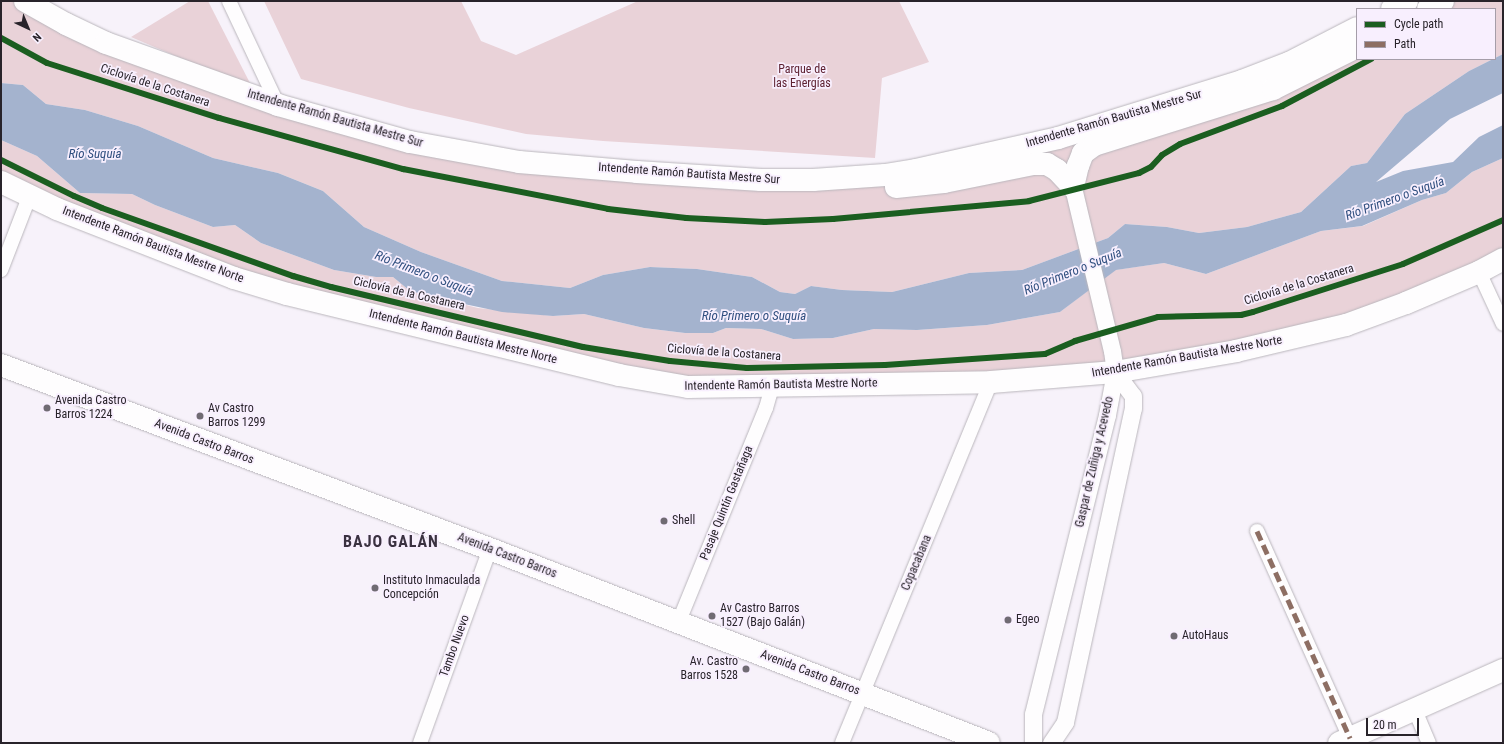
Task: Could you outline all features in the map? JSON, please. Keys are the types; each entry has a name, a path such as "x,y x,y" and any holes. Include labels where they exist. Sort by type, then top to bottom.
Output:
{"main road":[{"name":"Intendente Ramón Bautista Mestre Sur","path":"25,1 66,24 106,43 278,105 410,142 519,162 738,178 813,180 885,175 916,170 1058,138 1242,81 1289,63 1356,29"},
{"path":"1394,8 1407,1"},
{"path":"1430,8 1443,1"},
{"path":"813,180 857,187 886,188 944,182 1033,164 1047,164 1071,182 1083,153 1094,145 1273,89 1356,47"},
{"name":"Intendente Ramón Bautista Mestre Norte","path":"1,182 57,209 184,259 234,278 287,294 619,375 688,387 772,384 991,382 1114,362 1236,351 1346,324 1406,303 1480,272 1503,259"},
{"name":"Avenida Castro Barros","path":"1,365 490,549 989,743"},
{"path":"1344,741 1414,708 1503,670"}],"street":[{"path":"230,1 278,105"},
{"path":"1071,182 1114,362"},
{"path":"1,270 30,195"},
{"path":"1480,272 1503,324"},
{"name":"Gaspar de Zuñiga y Acevedo","path":"1033,743 1033,714 1107,415 1114,362"},
{"name":"Gaspar de Zuñiga y Acevedo","path":"1051,743 1065,722 1133,408 1133,396 1114,362"},
{"name":"Copacabana","path":"842,743 986,400 991,382"},
{"name":"Pasaje Quintín Gastañaga","path":"679,622 766,408 772,384"},
{"path":"1257,531 1344,741"},
{"name":"Tambo Nuevo","path":"420,743 490,549"},
{"path":"1414,708 1429,743"}],"green space":[{"path":"1,1 25,1 278,105 519,162 885,175 1356,59 1491,60 1469,71 1405,114 1367,163 1351,166 1301,212 1247,227 1199,233 1167,227 1125,224 1108,238 1022,270 969,273 892,292 842,290 811,286 795,294 780,292 752,277 697,269 650,267 603,275 570,288 502,281 421,252 364,227 323,191 278,173 213,158 138,126 85,110 46,104 23,85 1,83"},
{"path":"190,1 208,1 253,89 131,37"},
{"name":"Parque de las Energías","path":"264,1 461,1 481,41 516,55 638,1 899,1 929,62 882,78 875,158 603,141 526,134 409,108 301,79"},
{"path":"1407,1 1503,1 1503,54 1496,58 1496,8 1394,8"},
{"path":"1,140 37,156 80,193 132,194 155,205 213,227 235,225 261,243 334,270 376,277 393,277 410,291 478,308 553,316 584,314 644,328 685,333 713,333 726,328 761,329 793,339 833,338 874,329 917,330 987,325 1060,312 1115,270 1164,263 1206,274 1321,231 1363,226 1422,200 1446,193 1472,172 1503,158 1503,259 1406,303 1115,372 708,387 287,294 1,182"}],"water":[{"name":"Río Suquía","path":"1503,54 1503,93 1450,119 1376,182 1403,171 1453,162 1479,137 1503,125 1503,158 1472,172 1446,193 1422,200 1362,226 1321,231 1206,274 1164,263 1116,270 1060,312 987,325 917,330 874,329 833,338 793,339 761,329 726,328 713,333 685,333 644,328 584,314 553,316 502,312 450,301 410,291 393,277 376,277 334,270 261,243 235,225 213,227 155,205 132,194 80,193 37,156 1,140 1,83 23,85 46,104 85,110 138,126 213,158 278,173 323,191 364,227 421,252 502,281 570,288 603,275 650,267 697,269 752,277 780,292 795,294 811,286 842,290 892,292 969,273 1022,270 1108,238 1125,224 1167,227 1199,233 1247,227 1301,212 1351,166 1367,163 1405,114 1469,71 1491,60 1496,60 1496,58"}],"marked path":[{"path":"1257,531 1350,738"}],"cycle path":[{"name":"Ciclovía de la Costanera","path":"1,38 47,63 219,118 403,169 608,209 686,218 765,222 833,219 1029,201 1139,173 1151,167 1162,155 1180,144 1282,106 1369,60"},
{"name":"Ciclovía de la Costanera","path":"1,160 102,208 293,276 331,287 583,347 670,361 747,368 885,365 1045,354 1075,341 1158,317 1241,315 1253,312 1403,264 1503,220"}],"place":[{"name":"Avenida Castro Barros 1224","path":"47,408"},
{"name":"Av Castro Barros 1299","path":"200,416"},
{"name":"Shell","path":"664,521"},
{"name":"Instituto Inmaculada Concepción","path":"375,588"},
{"name":"Av Castro Barros 1527 (Bajo Galán)","path":"712,616"},
{"name":"Egeo","path":"1008,620"},
{"name":"AutoHaus","path":"1174,636"},
{"name":"Av. Castro Barros 1528","path":"746,669"}],"district":[{"name":"BAJO GALÁN","path":"391,542"}],"water label":[{"name":"Río Primero o Suquía","path":"1395,199"},
{"name":"Río Primero o Suquía","path":"1073,272"},
{"name":"Río Primero o Suquía","path":"424,274"},
{"name":"Río Primero o Suquía","path":"754,316"}]}
